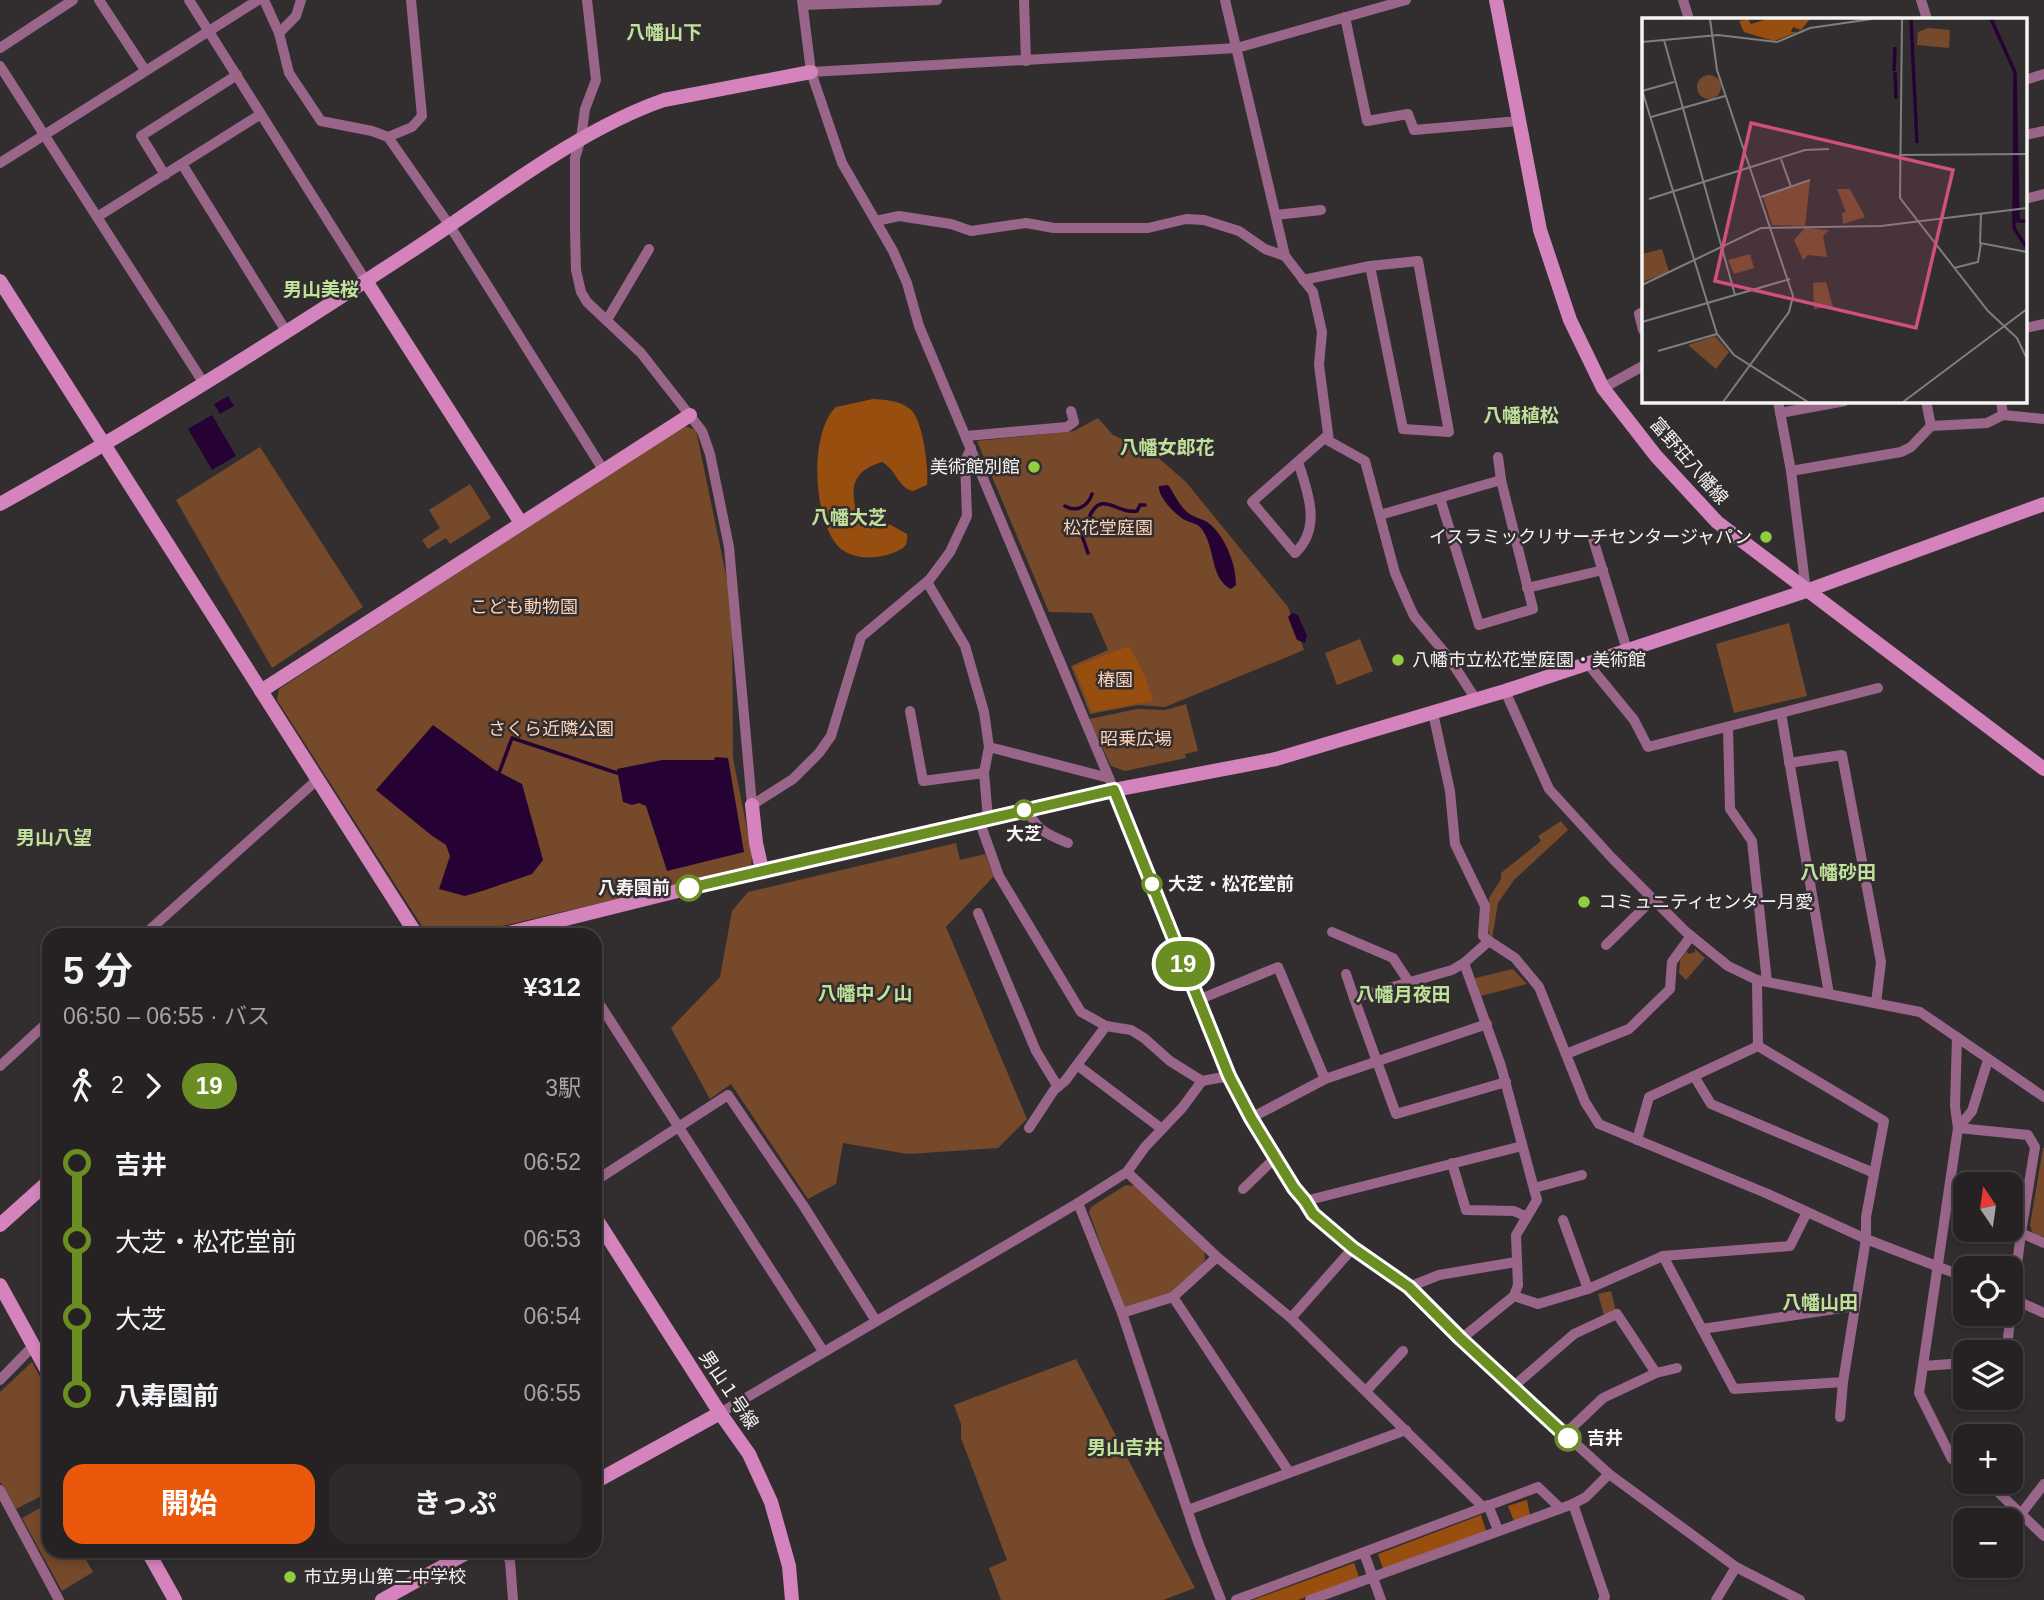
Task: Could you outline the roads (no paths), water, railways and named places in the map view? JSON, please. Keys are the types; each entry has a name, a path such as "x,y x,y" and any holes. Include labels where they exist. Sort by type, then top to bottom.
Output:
{"street":[{"path":"0,48 74,0"},
{"path":"99,0 145,70"},
{"path":"189,0 521,523"},
{"path":"0,163 258,0"},
{"path":"264,0 279,33 289,73 321,121 372,131 388,137 450,226 604,471"},
{"path":"279,33 296,16 301,0"},
{"path":"388,137 412,128 422,116 411,0"},
{"path":"587,0 596,80 585,108 575,158 576,270 581,292 587,302 641,353 702,431 710,454 729,547 752,805 762,870"},
{"path":"937,0 802,3 811,72 842,163 893,251 907,283 919,326 1111,784 1229,1076 1251,1118 1313,1214 1353,1248 1409,1287 1564,1435 1609,1474 1735,1567 1800,1600"},
{"path":"1024,0 1026,61"},
{"path":"1225,0 1285,256 1313,292 1322,332 1319,365 1329,440 1365,461 1395,573 1414,616 1450,658 1477,701"},
{"path":"0,504 104,446 366,281 581,138 641,108 664,100 811,72 1237,48 1345,17 1389,1 1406,0"},
{"name":"富野荘八幡線","path":"1496,0 1551,269 1570,320 1603,388 1656,456 1717,522 2044,769"},
{"path":"1683,0 1689,18"},
{"path":"1921,0 1927,18"},
{"path":"1345,17 1367,121 1408,114 1414,131 1519,121"},
{"path":"0,66 203,382"},
{"path":"165,174 141,136 237,75"},
{"path":"2026,80 2044,75"},
{"path":"97,217 261,114"},
{"path":"2026,135 2044,131"},
{"path":"182,163 286,331"},
{"path":"2026,199 2044,194"},
{"path":"1276,215 1321,210"},
{"path":"876,221 899,216 951,224 971,231 1026,223 1054,228 1149,229 1186,219 1204,220 1239,231 1265,249 1285,256"},
{"path":"607,320 649,249"},
{"path":"1303,280 1370,266 1418,261 1449,432 1403,429 1370,266"},
{"path":"0,281 412,928"},
{"path":"2026,328 2044,324"},
{"path":"1603,388 1642,367"},
{"path":"1778,402 1791,471 1806,591"},
{"path":"1780,413 1840,402"},
{"path":"1926,402 1931,426"},
{"path":"2001,402 2003,415"},
{"path":"966,436 1067,427 1074,422 1071,411"},
{"path":"261,691 690,415"},
{"path":"1791,471 1901,452 1910,447 1931,426 1987,423 2003,415 2044,419"},
{"path":"1298,462 1307,488 1311,516 1306,543 1295,553 1252,502 1328,435"},
{"path":"752,805 793,779 819,753 831,736 861,637 927,582 950,552 967,516 965,461 971,448"},
{"path":"1440,498 1479,625 1532,609 1497,457"},
{"path":"1380,515 1501,480"},
{"path":"555,928 762,870 1027,809 1111,784 1276,759 1477,701 1806,591 2044,504"},
{"path":"1594,538 1627,650"},
{"path":"1527,588 1603,570"},
{"path":"927,582 965,646 984,712 989,747 984,773 983,819 999,876 1081,1012 1105,1026 1131,1030 1170,1061 1202,1081 1229,1076"},
{"path":"1588,663 1634,720 1648,747 1878,688"},
{"path":"1505,691 1549,789 1653,899 1728,967 1762,981 1920,1012 2044,1097"},
{"path":"910,711 923,781 984,773"},
{"path":"1433,713 1450,790 1455,844 1485,906 1483,936 1515,958 1539,987 1585,1102 1599,1124 1866,1239 1953,1273"},
{"path":"1781,713 1829,994"},
{"path":"1728,727 1730,809 1752,841 1762,981 1758,1046"},
{"path":"989,747 1111,784"},
{"path":"1790,763 1842,755 1881,962 1876,1003"},
{"path":"152,928 317,780"},
{"path":"1027,809 1034,824 1046,834 1068,843"},
{"path":"1606,945 1653,899"},
{"path":"978,913 1036,1051 1058,1087"},
{"path":"1332,932 1393,958 1409,982"},
{"path":"1566,1054 1629,1029 1670,989 1672,961 1691,936"},
{"path":"1354,998 1452,970 1489,941"},
{"path":"1461,1339 1514,1296 1518,1284 1516,1235 1537,1200 1506,1082 1488,1024 1464,963"},
{"path":"1198,1000 1278,967 1325,1079"},
{"path":"1346,974 1396,1114 1506,1082"},
{"path":"602,1008 823,1351"},
{"path":"1251,1118 1325,1079 1488,1024"},
{"path":"1029,1128 1105,1026"},
{"path":"0,1066 42,1027"},
{"path":"1952,1459 1919,1393 1958,1128 1955,1106 1957,1037"},
{"path":"1637,1140 1648,1097 1758,1046"},
{"path":"1758,1046 1884,1121 1866,1217 1866,1239 1840,1417"},
{"path":"1958,1128 1972,1111 1989,1060"},
{"path":"1077,1065 1162,1129"},
{"path":"1694,1076 1710,1104 1874,1172"},
{"path":"602,1478 720,1413 1127,1172 1202,1081"},
{"path":"602,1176 728,1094 803,1205 876,1321"},
{"path":"1958,1128 2028,1135 2035,1147 2023,1221"},
{"path":"1305,1201 1522,1146"},
{"path":"1243,1189 1275,1157"},
{"path":"1452,1163 1466,1210 1514,1211 1527,1217"},
{"path":"1127,1172 1217,1257 1292,1318 1485,1506 1499,1530"},
{"path":"1534,1188 1583,1175"},
{"path":"0,1225 42,1187"},
{"path":"1078,1203 1122,1313 1198,1542 1221,1600"},
{"path":"1514,1296 1538,1304 1588,1289 1663,1256 1790,1246 1807,1212"},
{"path":"1563,1220 1588,1289"},
{"name":"男山１号線","path":"602,1228 749,1454 771,1502 789,1566 792,1600"},
{"path":"2023,1234 2044,1243"},
{"path":"1292,1318 1353,1248"},
{"path":"1663,1256 1734,1389 1843,1382"},
{"path":"1122,1313 1173,1297 1217,1257"},
{"path":"1409,1287 1439,1275 1516,1262"},
{"path":"0,1285 42,1362"},
{"path":"1173,1297 1289,1472"},
{"path":"2023,1304 2044,1314"},
{"path":"1702,1329 1855,1306"},
{"path":"1514,1386 1574,1334 1617,1314 1656,1373"},
{"path":"0,1380 33,1346"},
{"path":"1366,1391 1403,1351"},
{"path":"1923,1366 1953,1364"},
{"path":"1564,1435 1603,1398 1656,1373 1677,1368"},
{"path":"1188,1510 1406,1430"},
{"path":"1310,1600 1573,1504 1586,1497 1609,1474"},
{"path":"2023,1511 2044,1484"},
{"path":"1236,1600 1538,1487 1560,1508"},
{"path":"0,1490 59,1600"},
{"path":"2000,1494 2015,1508"},
{"path":"1573,1504 1605,1597 1603,1600"},
{"path":"2023,1516 2044,1536"},
{"path":"1364,1553 1381,1600"},
{"path":"151,1558 173,1600"},
{"path":"382,1600 458,1558"},
{"path":"509,1558 513,1600"},
{"path":"1716,1600 1735,1567"}],"waterway":[{"path":"1065,506 1074,509 1082,507 1092,494"},
{"path":"1088,553 1079,527 1092,523 1090,515 1095,508 1106,504 1123,510 1137,511 1140,505 1145,505"},
{"path":"499,773 512,738 617,773"}],"place":[{"name":"美術館別館","path":"1034,467"},
{"name":"イスラミックリサーチセンタージャパン","path":"1766,537"},
{"name":"八幡市立松花堂庭園・美術館","path":"1398,660"},
{"name":"大芝","path":"1024,810"},
{"name":"大芝・松花堂前","path":"1152,884"},
{"name":"八寿園前","path":"689,888"},
{"name":"コミュニティセンター月愛","path":"1584,902"},
{"name":"吉井","path":"1568,1438"},
{"name":"市立男山第二中学校","path":"290,1577"}],"district":[{"name":"八幡山下","path":"664,32"},
{"name":"男山美桜","path":"321,289"},
{"name":"八幡植松","path":"1521,415"},
{"name":"八幡女郎花","path":"1167,447"},
{"name":"八幡大芝","path":"849,517"},
{"name":"男山八望","path":"54,837"},
{"name":"八幡砂田","path":"1838,872"},
{"name":"八幡中ノ山","path":"865,993"},
{"name":"八幡月夜田","path":"1403,994"},
{"name":"八幡山田","path":"1820,1302"},
{"name":"男山吉井","path":"1125,1447"}],"park label":[{"name":"松花堂庭園","path":"1108,528"},
{"name":"こども動物園","path":"524,607"},
{"name":"椿園","path":"1115,680"},
{"name":"さくら近隣公園","path":"551,729"},
{"name":"昭乗広場","path":"1136,739"}]}
